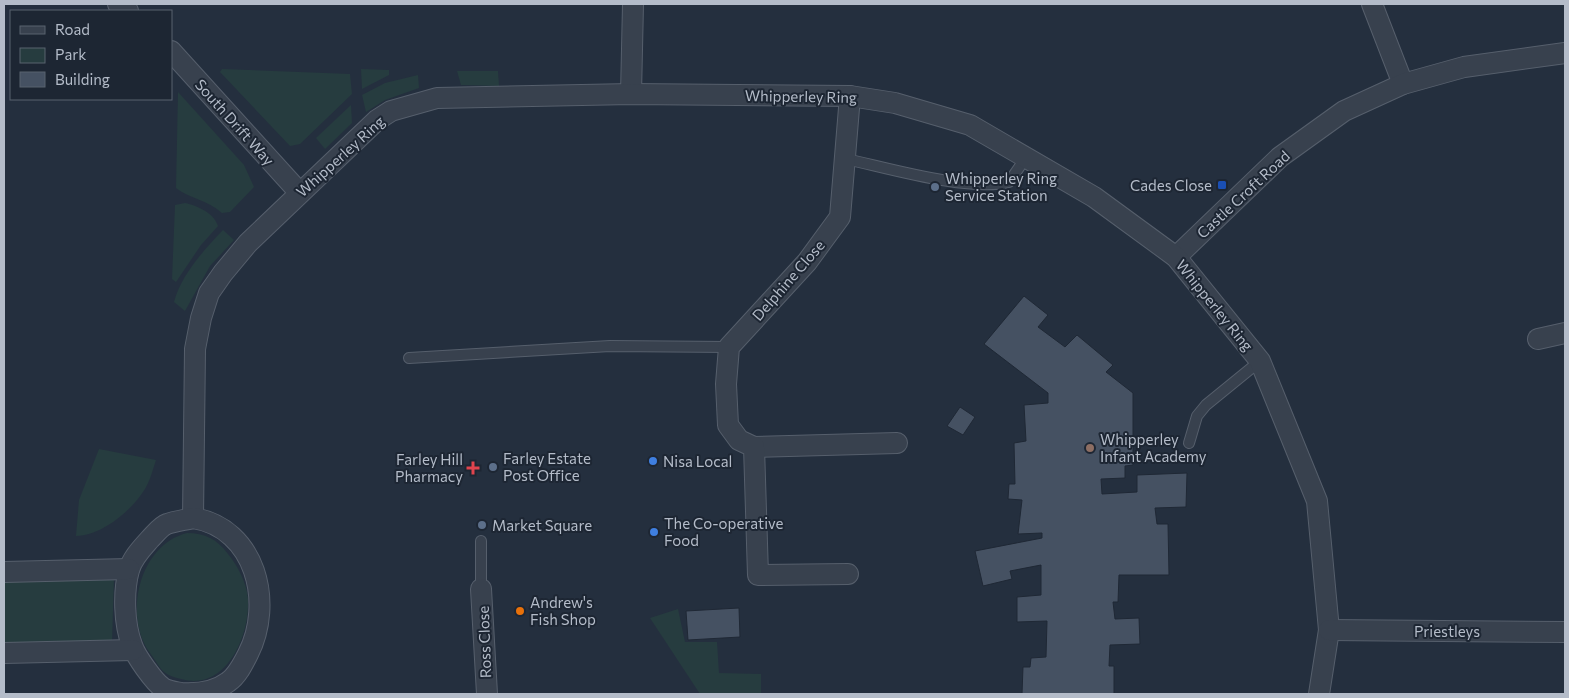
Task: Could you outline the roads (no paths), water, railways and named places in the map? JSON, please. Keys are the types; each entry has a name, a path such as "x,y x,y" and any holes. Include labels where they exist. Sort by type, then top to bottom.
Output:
{"street":[{"path":"631,94 633,4"},
{"path":"1372,4 1403,84"},
{"name":"South Drift Way","path":"172,52 299,192"},
{"name":"Castle Croft Road","path":"1176,257 1280,157 1344,111 1403,84 1464,67 1565,53"},
{"name":"Whipperley Ring","path":"193,518 195,349 201,318 209,293 248,243 299,192 377,120 392,111 417,102 437,98 631,94 850,96 895,103 970,125 1027,156 1094,197 1176,257 1260,361 1317,501 1329,630 1319,694"},
{"name":"Delphine Close","path":"730,347 806,262 840,217 850,96"},
{"path":"1538,339 1565,333"},
{"path":"730,347 726,384 728,425 739,440 754,447 897,443"},
{"path":"754,447 758,575 848,574"},
{"path":"193,518 208,521 222,527 246,554 256,575 260,599 259,621 253,643 241,667 229,682 212,690 194,694 163,688 134,650 128,635 129,569 138,553 166,524 193,518"},
{"path":"4,572 129,569"},
{"name":"Ross Close","path":"481,589 487,694"},
{"name":"Priestleys","path":"1329,630 1565,632"},
{"path":"4,653 134,650"}],"lane":[{"path":"846,159 935,178 997,185 1009,182 1027,156"},
{"path":"409,358 610,346 730,347"},
{"path":"1189,443 1197,416 1206,405 1260,361"},
{"path":"481,541 481,589"}],"place":[{"name":"Cades Close","path":"1222,185"},
{"name":"Whipperley Ring Service Station","path":"935,187"},
{"name":"Whipperley Infant Academy","path":"1090,448"},
{"name":"Nisa Local","path":"653,461"},
{"name":"Farley Estate Post Office","path":"493,467"},
{"name":"Farley Hill Pharmacy","path":"473,468"},
{"name":"Market Square","path":"482,525"},
{"name":"The Co-operative Food","path":"654,532"},
{"name":"Andrew's Fish Shop","path":"520,611"}]}
